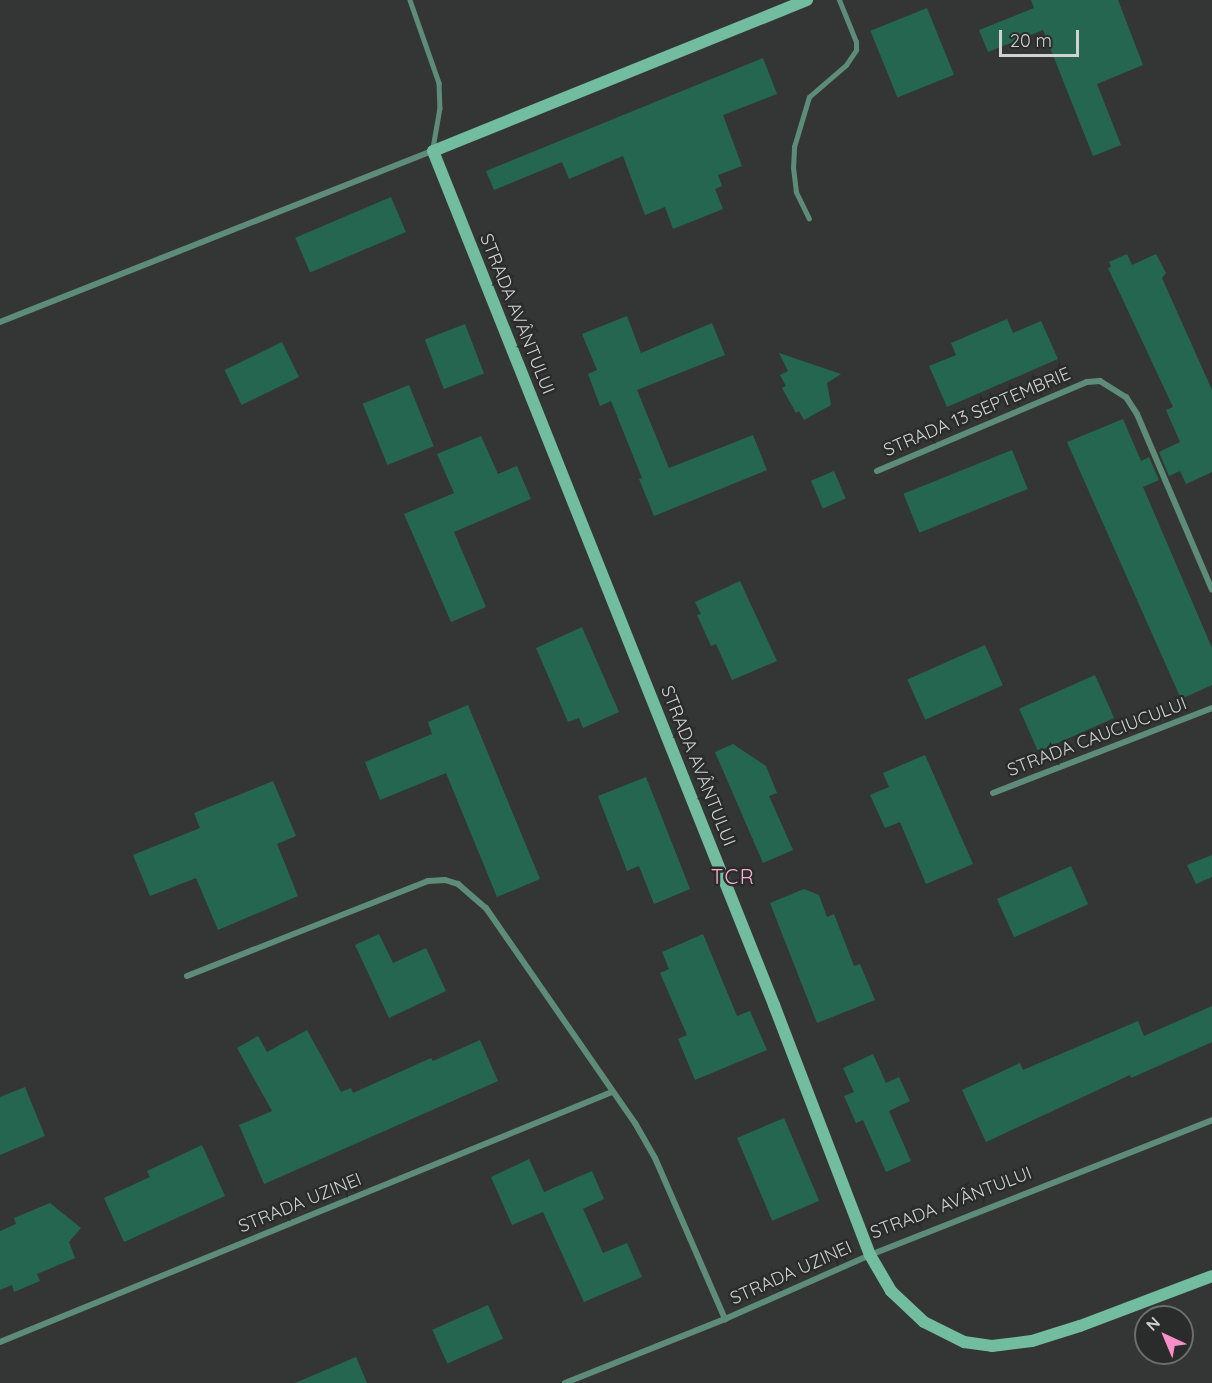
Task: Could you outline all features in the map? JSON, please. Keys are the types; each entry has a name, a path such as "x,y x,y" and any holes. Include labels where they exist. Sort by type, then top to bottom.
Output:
{"main road":[{"path":"433,151 807,0"},
{"name":"STRADA AVÂNTULUI","path":"433,151 774,1005 870,1255"},
{"path":"870,1255 891,1291 924,1322 964,1342 992,1346 1032,1341 1080,1326 1212,1276"}],"street":[{"path":"0,322 433,151"},
{"name":"STRADA 13 SEPTEMBRIE","path":"877,471 1087,382 1100,381 1126,397 1137,414 1212,590"},
{"name":"STRADA CAUCIUCULUI","path":"993,793 1212,708"},
{"name":"STRADA UZINEI","path":"187,976 428,881 444,880 458,884 472,893 486,908 635,1123 656,1158 725,1319"},
{"name":"STRADA UZINEI","path":"0,1341 612,1092"},
{"name":"STRADA AVÂNTULUI","path":"870,1255 1212,1120"},
{"name":"STRADA UZINEI","path":"565,1383 725,1319 870,1255"}],"lane":[{"path":"410,0 439,83 441,108 433,151"},
{"path":"808,219 796,192 793,168 794,147 809,97 846,65 856,50 856,42 838,0"}],"building":[{"path":"1031,0 1118,0 1143,65 1097,84 1121,145 1093,156 1043,30 988,52 979,30 1034,8"},
{"path":"927,8 954,75 897,98 870,31"},
{"path":"763,58 777,94 723,115 742,166 718,175 722,186 715,189 723,209 673,229 665,207 645,215 623,156 569,179 562,162 494,190 486,171"},
{"path":"391,197 406,232 310,273 295,238"},
{"path":"1127,254 1132,265 1156,254 1166,273 1162,278 1212,390 1212,472 1186,484 1180,471 1169,476 1159,452 1180,442 1166,410 1173,407 1108,268 1111,267 1109,262"},
{"path":"627,316 641,353 712,323 725,355 637,390 669,468 753,435 767,470 654,516 639,479 642,478 611,401 600,406 588,374 597,370 582,334"},
{"path":"1007,319 1013,333 1041,321 1058,359 947,407 929,366 956,355 951,343"},
{"path":"465,324 484,373 444,389 425,339"},
{"path":"282,342 299,377 242,405 224,370"},
{"path":"779,353 841,374 827,383 831,405 804,420 799,411 796,413 782,388 786,386 780,375 788,371"},
{"path":"409,385 434,446 387,465 363,404"},
{"path":"1123,419 1141,461 1149,457 1159,480 1143,487 1212,648 1212,685 1181,699 1067,442"},
{"path":"481,436 498,474 517,466 531,499 454,532 486,607 451,622 404,514 454,493 437,454"},
{"path":"1012,450 1028,489 919,533 904,494"},
{"path":"834,471 846,499 823,508 811,481"},
{"path":"740,581 777,661 732,680 716,644 711,646 697,615 701,614 695,602"},
{"path":"582,627 619,712 583,728 579,718 568,722 536,648"},
{"path":"985,645 1003,685 925,720 907,680"},
{"path":"1095,675 1114,718 1038,752 1019,709"},
{"path":"468,705 540,879 497,897 446,773 380,800 365,762 432,734 428,722"},
{"path":"733,744 766,766 777,793 769,796 793,850 763,863 715,752"},
{"path":"925,755 973,864 926,884 900,822 885,828 870,795 889,787 883,773"},
{"path":"646,777 690,889 654,904 639,866 627,871 598,796"},
{"path":"273,781 296,836 277,844 298,896 218,930 196,878 150,896 133,855 200,828 194,813"},
{"path":"1212,855 1212,877 1196,884 1187,865"},
{"path":"1071,866 1088,904 1014,937 997,899"},
{"path":"804,889 819,895 827,917 834,914 854,966 860,964 875,1000 817,1023 770,903"},
{"path":"379,934 393,963 426,948 446,991 389,1018 355,945"},
{"path":"703,934 737,1016 750,1011 767,1050 695,1080 678,1039 687,1035 660,973 669,969 662,952"},
{"path":"1212,1006 1212,1042 1131,1078 1130,1075 986,1142 962,1090 1020,1063 1023,1070 1138,1021 1144,1036"},
{"path":"307,1030 341,1092 351,1088 353,1093 431,1058 433,1061 480,1040 498,1081 264,1184 239,1125 272,1111 237,1048 258,1036 267,1052"},
{"path":"873,1054 886,1083 899,1077 910,1101 889,1111 911,1161 886,1172 863,1120 856,1123 844,1096 854,1092 843,1068"},
{"path":"25,1087 45,1136 0,1155 0,1097"},
{"path":"784,1118 819,1201 772,1221 737,1138"},
{"path":"202,1145 225,1196 124,1242 104,1198 150,1177 147,1171"},
{"path":"529,1159 544,1192 592,1171 604,1199 583,1209 603,1253 627,1243 642,1277 584,1302 543,1212 512,1225 491,1177"},
{"path":"50,1203 81,1228 69,1242 75,1258 37,1274 40,1281 14,1292 12,1285 0,1290 0,1231 16,1224 14,1218"},
{"path":"488,1305 503,1339 447,1364 432,1330"},
{"path":"356,1357 367,1383 295,1383"}],"district":[{"name":"TCR","path":"733,876"}]}
